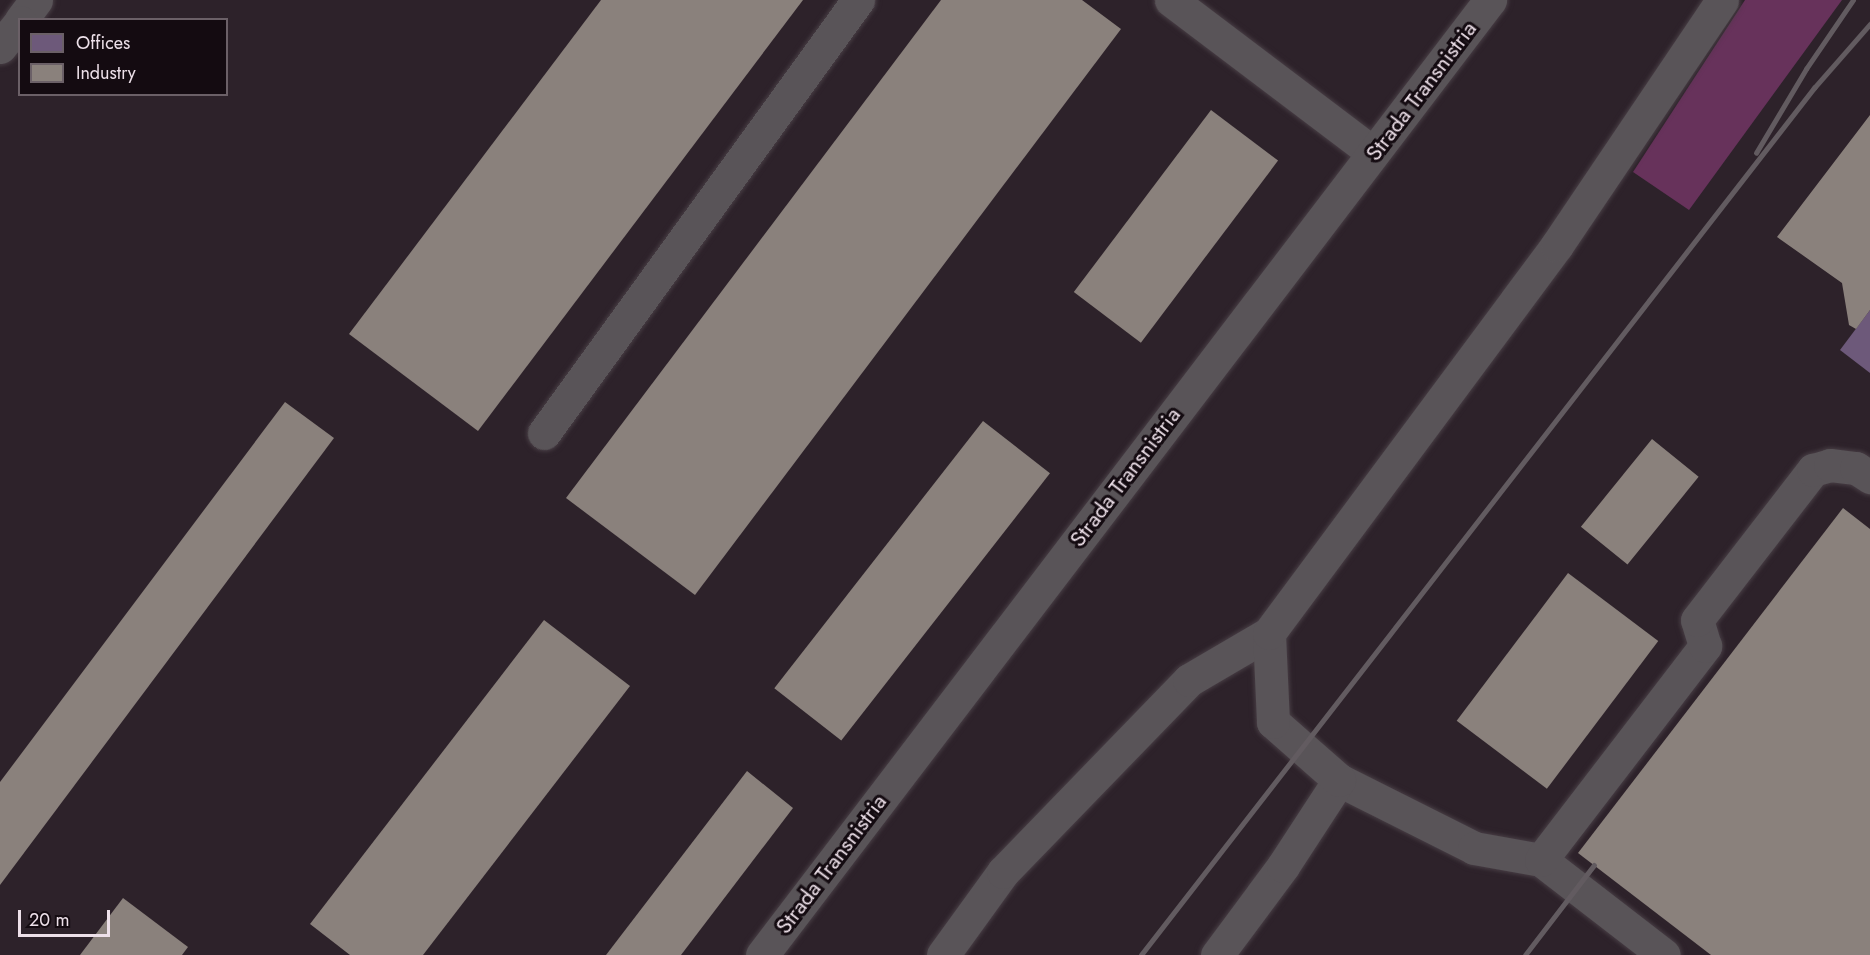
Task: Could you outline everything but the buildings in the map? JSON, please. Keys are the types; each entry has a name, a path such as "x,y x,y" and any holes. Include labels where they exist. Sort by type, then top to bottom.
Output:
{"street":[{"path":"22,18 36,0"},
{"path":"544,433 858,0"},
{"path":"1171,0 1373,153"},
{"name":"Strada Transnistria","path":"762,955 1490,0"},
{"path":"943,955 1003,872 1189,680 1269,633 1557,245 1722,0"},
{"path":"0,47 18,24"},
{"path":"1541,860 1705,646 1697,620 1813,470 1830,465 1856,468 1870,477"},
{"path":"1269,633 1273,722 1340,780 1474,848 1541,860 1664,955"},
{"path":"1217,955 1283,866 1340,780"}],"shaded area":[{"path":"1745,0 1842,0 1689,210 1633,172"}],"railway":[{"path":"1756,153 1806,69 1853,0"},
{"path":"1141,955 1814,88 1870,24"},
{"path":"1525,955 1594,865"}]}
